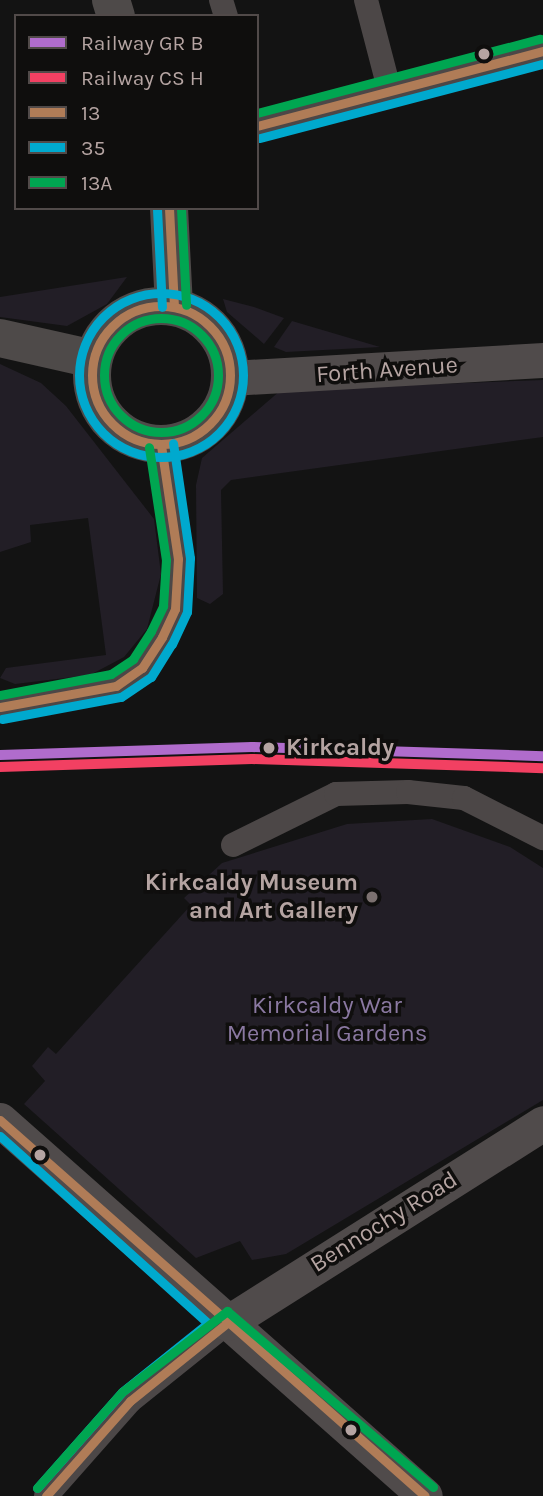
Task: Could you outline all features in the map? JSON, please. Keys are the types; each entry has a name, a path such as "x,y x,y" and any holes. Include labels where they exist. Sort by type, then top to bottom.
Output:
{"main road":[{"path":"169,210 174,306"},
{"path":"174,306 215,332 230,378 223,407 203,430 160,445 131,438 107,418 93,390 93,359 106,332 123,317 144,307 174,306"},
{"path":"0,338 93,359"},
{"name":"Forth Avenue","path":"230,378 543,360"},
{"path":"0,1120 425,1496"},
{"name":"Bennochy Road","path":"227,1323 543,1123"}],"street":[{"path":"366,0 390,92"},
{"path":"259,126 543,51"},
{"path":"0,708 116,686 142,668 162,637 175,608 178,559 160,445"},
{"path":"233,845 336,794 408,792 464,798 543,838"},
{"path":"46,1496 130,1401 227,1323"}],"green space":[{"path":"127,277 107,304 67,326 0,317 0,297"},
{"path":"223,299 284,318 264,344 227,312"},
{"path":"292,321 380,347 286,352 274,347"},
{"path":"0,364 41,383 66,406 154,519 161,574 147,629 124,657 90,675 15,684 0,678 6,668 106,655 88,518 30,525 31,542 0,552"},
{"path":"543,380 543,437 231,480 221,490 223,594 210,604 197,598 196,485 202,458 281,390"},
{"name":"Kirkcaldy War Memorial Gardens","path":"432,819 510,847 543,868 543,1100 286,1254 252,1260 240,1241 196,1258 24,1104 45,1081 32,1066 48,1047 56,1054 191,905 184,898 222,863 347,824"}],"transit line":[{"name":"13A","path":"259,112 540,39"},
{"name":"13","path":"259,125 543,51"},
{"name":"35","path":"260,138 543,64"},
{"name":"35","path":"157,210 162,307"},
{"name":"13","path":"169,210 174,306"},
{"name":"13A","path":"181,210 186,305"},
{"name":"35","path":"161,293 192,300 219,317 236,344 243,375 236,406 219,433 192,450 161,457 130,450 103,433 86,406 79,375 86,344 103,317 130,300 161,293"},
{"name":"13","path":"161,306 188,311 210,326 225,348 230,375 225,402 210,424 188,439 161,444 134,439 112,424 97,402 92,375 97,348 112,326 134,311 161,306"},
{"name":"13A","path":"161,318 183,322 201,335 214,353 218,375 214,397 201,415 183,428 161,432 139,428 121,415 108,397 104,375 108,353 121,335 139,322 161,318"},
{"name":"35","path":"2,719 121,697 151,677 172,644 187,612 190,558 173,443"},
{"name":"13","path":"0,707 116,686 142,668 162,637 175,609 178,559 161,445"},
{"name":"13A","path":"0,695 111,674 133,659 151,631 163,606 166,560 149,447"},
{"path":"0,755 252,747 543,756"},
{"path":"0,767 252,759 543,768"},
{"name":"13","path":"0,1120 425,1496"},
{"name":"35","path":"0,1136 208,1323 122,1392 37,1488"},
{"name":"13A","path":"37,1488 122,1392 227,1311 433,1487"},
{"name":"13","path":"46,1496 130,1401 227,1323"}],"place":[{"name":"Kirkcaldy","path":"269,748"},
{"name":"Kirkcaldy Museum and Art Gallery","path":"372,897"}]}
